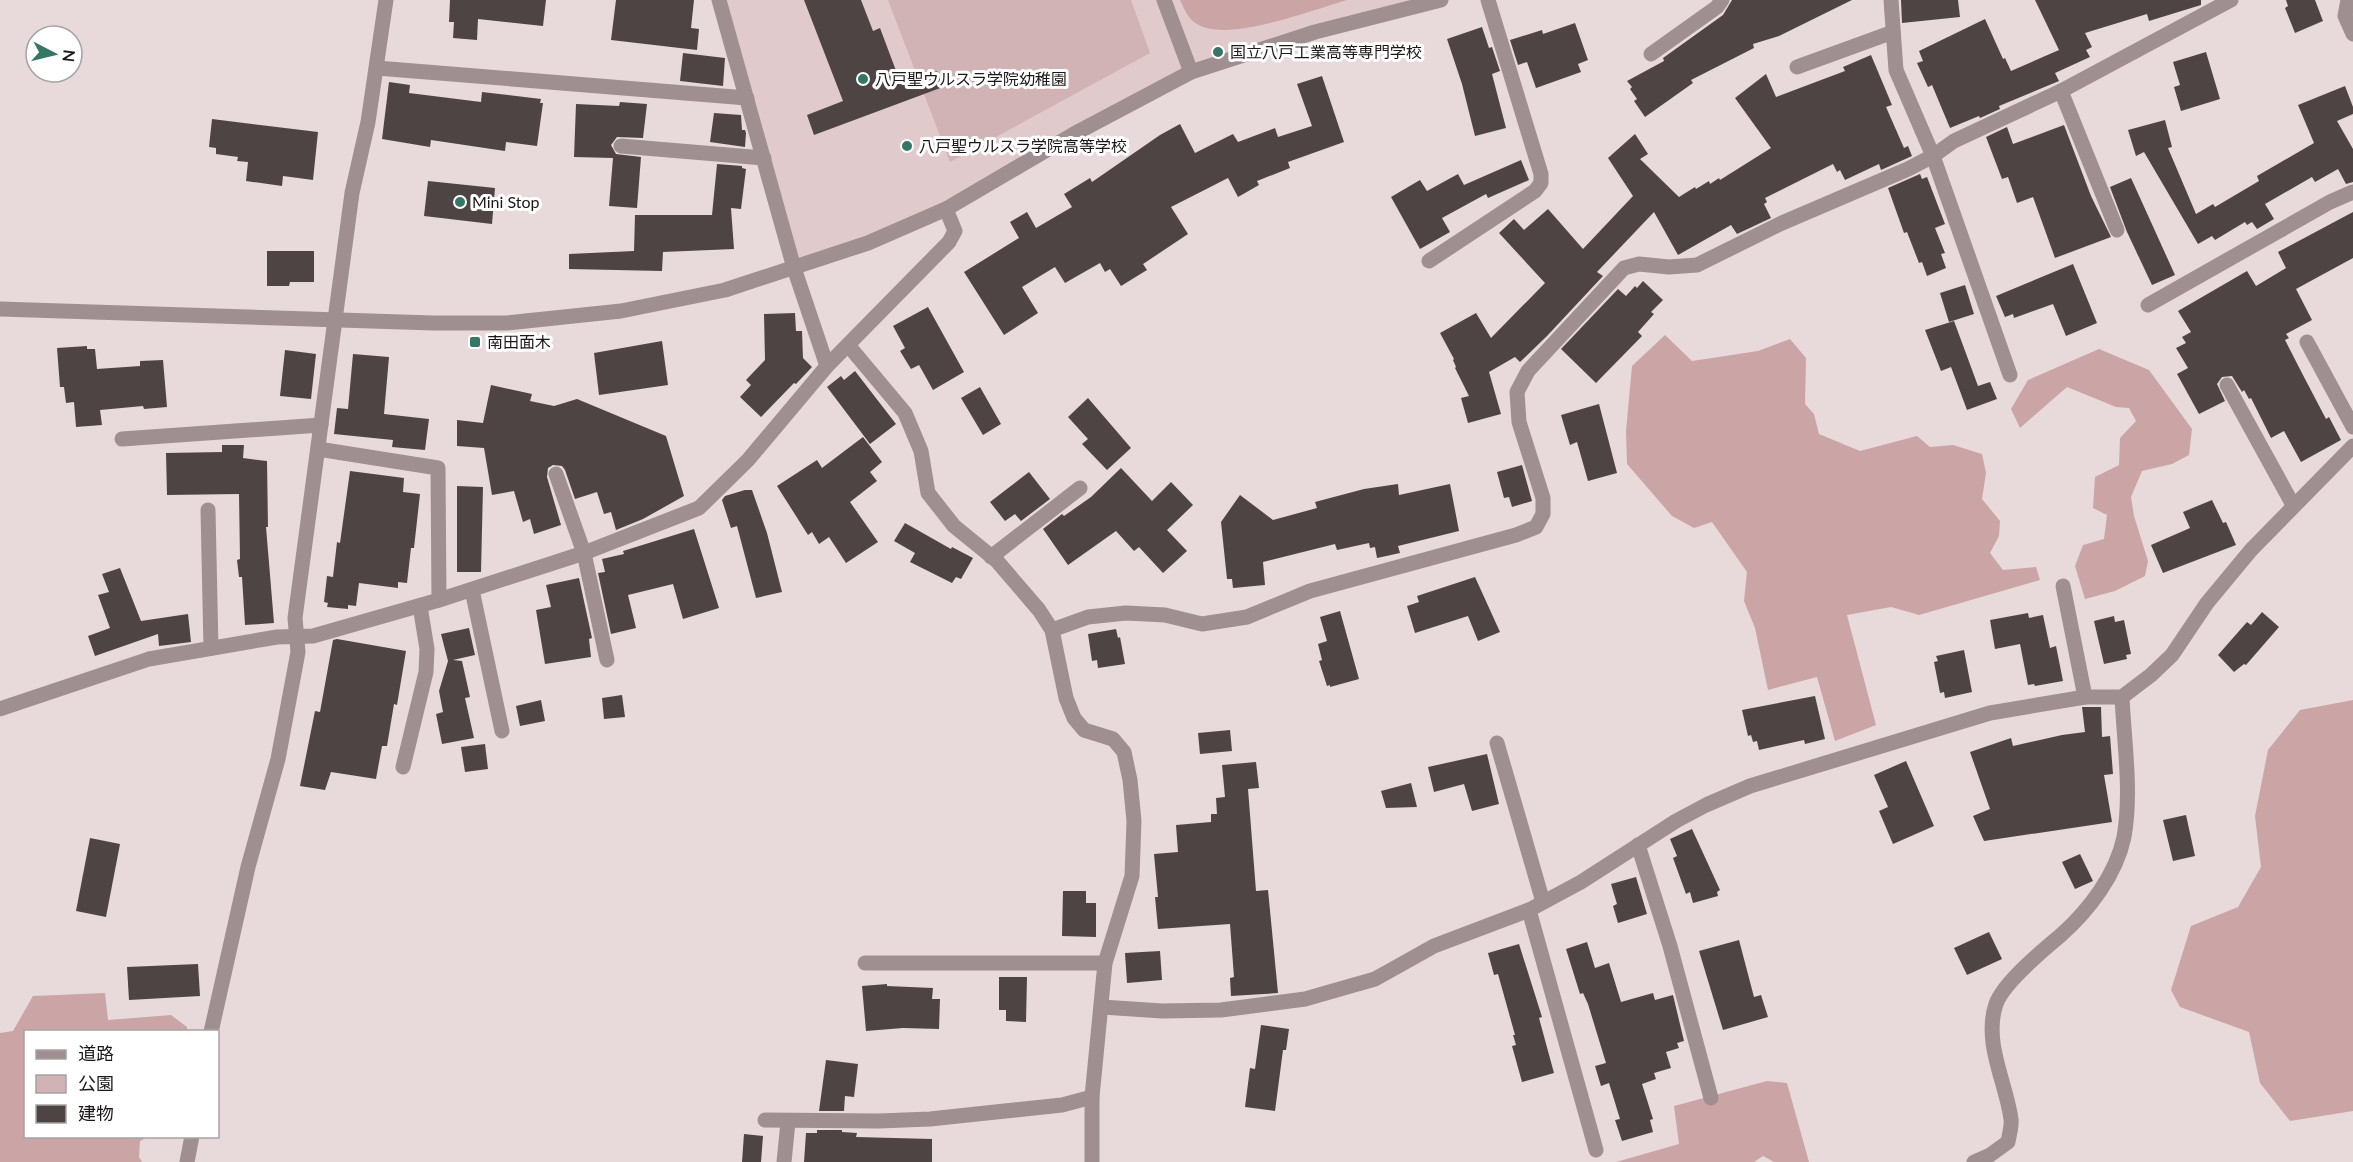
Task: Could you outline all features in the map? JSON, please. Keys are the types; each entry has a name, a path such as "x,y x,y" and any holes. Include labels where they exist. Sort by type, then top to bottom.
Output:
{"street":[{"path":"211,1030 248,867 278,759 298,652 296,618 334,319 352,193 377,68 386,0"},
{"path":"720,0 794,268 827,366"},
{"path":"1164,0 1191,72"},
{"path":"0,309 433,323 507,323 621,311 725,290 868,243 946,209 1074,134 1191,72 1315,32 1441,0"},
{"path":"1429,261 1535,191 1541,183 1541,174 1488,0"},
{"path":"1651,54 1717,7 1722,0"},
{"path":"1891,0 1896,70 1932,156 2010,375"},
{"path":"1052,630 1088,617 1126,613 1165,615 1202,624 1247,617 1310,591 1516,535 1536,527 1543,514 1544,498 1519,422 1517,392 1528,371 1624,268 1639,264 1669,267 1697,265 1782,223 1932,156 1954,141 2061,91 2231,0"},
{"path":"2348,0 2345,16 2353,34"},
{"path":"1797,67 1893,32"},
{"path":"377,68 747,98"},
{"path":"2061,91 2117,230"},
{"path":"621,146 764,158"},
{"path":"2148,305 2331,202 2353,192"},
{"path":"0,709 149,659 277,637 313,636 420,606 584,553 699,508 748,460 827,366 949,242 955,231 946,209"},
{"path":"2307,342 2353,427"},
{"path":"848,345 905,413 921,451 928,493 954,526 991,557 1039,610 1052,630 1066,698 1074,718 1084,730 1113,739 1124,752 1130,780 1134,821 1132,876 1105,963 1092,1098 1092,1162"},
{"path":"2227,385 2293,505"},
{"path":"122,439 321,425"},
{"path":"1102,1007 1162,1011 1221,1010 1305,999 1375,979 1434,946 1536,906 1581,882 1706,805 1750,786 1990,713 2085,697 2122,697 2151,675 2172,655 2207,603 2251,550 2353,446"},
{"path":"318,449 438,468 439,600"},
{"path":"556,474 584,553 607,660"},
{"path":"991,557 1080,488"},
{"path":"208,510 212,648"},
{"path":"2063,586 2085,697"},
{"path":"472,590 502,731"},
{"path":"403,767 426,672 427,649 420,606"},
{"path":"1974,1162 1990,1155 2008,1142 2011,1122 1991,1031 1996,1002 2011,982 2077,921 2095,898 2115,866 2124,838 2127,798 2122,697"},
{"path":"1497,743 1596,1150"},
{"path":"1638,845 1670,946 1711,1098"},
{"path":"865,963 1105,963"},
{"path":"765,1120 788,1122 930,1119 1062,1105 1092,1098"},
{"path":"784,1162 788,1122"},
{"path":"188,1162 192,1138"}],"shaded area":[{"name":"八戸聖ウルスラ学院高等学校","path":"719,0 1441,0 1191,72 946,209 794,268"},
{"path":"1180,0 1347,0 1272,23 1230,30 1213,29 1195,23"},
{"path":"1665,335 1692,361 1758,351 1790,339 1806,358 1805,404 1814,414 1819,434 1860,451 1917,436 1930,447 1953,445 1982,454 1986,473 1982,499 2000,521 1999,536 1990,553 2003,570 2036,567 2040,580 1919,615 1891,607 1847,615 1876,725 1835,741 1817,677 1768,690 1755,628 1744,601 1747,572 1712,522 1694,528 1672,516 1627,464 1626,431 1632,366"},
{"path":"2099,349 2149,370 2192,429 2189,455 2172,464 2142,471 2131,497 2134,516 2148,561 2145,576 2115,591 2085,599 2075,566 2083,545 2104,539 2107,515 2093,508 2095,477 2119,465 2120,438 2136,421 2129,408 2116,407 2067,387 2020,428 2011,409 2028,380"},
{"path":"2353,700 2353,1111 2290,1121 2260,1083 2249,1032 2180,1007 2171,990 2191,926 2238,907 2261,867 2255,816 2268,750 2300,710"},
{"path":"105,993 108,1020 171,1015 187,1027 187,1030 24,1030 24,1138 146,1138 140,1141 139,1157 142,1162 0,1162 0,1033 13,1031 33,996"},
{"path":"1767,1081 1787,1083 1809,1162 1774,1162 1763,1156 1754,1162 1616,1162 1679,1144 1674,1106"}],"green space":[{"path":"888,0 1131,0 1150,53 950,162"}],"building":[{"path":"450,0 546,0 543,26 478,19 477,40 453,38 454,22 449,22"},
{"path":"616,0 694,0 691,28 699,29 697,50 611,40"},
{"name":"八戸聖ウルスラ学院幼稚園","path":"804,0 861,0 873,31 880,28 901,84 937,71 943,87 814,135 807,115 843,101"},
{"path":"1732,0 1852,0 1779,36 1753,44 1754,48 1691,80 1693,83 1645,117 1634,101 1637,99 1627,81 1664,61 1663,58 1723,15"},
{"path":"1901,0 1958,0 1960,17 1902,23"},
{"path":"2035,0 2201,0 2201,5 2149,21 2147,14 2085,33 2092,47 2086,50 2090,57 2055,73 2059,81 1999,106 2000,109 1980,118 1979,116 1950,128 1932,85 1928,87 1917,63 1923,61 1919,51 1985,19 2011,71 2059,50"},
{"path":"2286,0 2315,0 2323,21 2295,33 2285,8 2288,6"},
{"path":"1575,23 1588,60 1578,64 1581,72 1536,88 1527,62 1518,65 1510,40 1542,30 1543,34"},
{"path":"1482,27 1500,71 1492,74 1506,128 1475,136 1462,84 1447,39"},
{"path":"2206,52 2220,99 2181,111 2174,87 2180,85 2173,62"},
{"path":"683,53 725,58 723,86 680,81"},
{"path":"1871,55 1892,105 1886,107 1904,148 1908,146 1912,156 1881,170 1879,164 1845,180 1840,170 1837,172 1833,164 1765,198 1767,202 1764,204 1771,218 1737,234 1731,225 1678,255 1654,212 1597,272 1603,276 1547,336 1520,362 1515,357 1489,372 1501,414 1468,423 1461,398 1469,396 1455,368 1454,359 1440,333 1476,313 1491,338 1545,283 1499,233 1514,219 1524,230 1548,209 1583,249 1633,196 1608,158 1635,134 1648,154 1640,159 1679,197 1709,181 1710,184 1719,178 1720,180 1771,148 1735,98 1766,74 1776,97 1845,71 1843,67"},
{"path":"1322,76 1344,142 1288,162 1290,168 1257,181 1259,185 1238,197 1228,178 1171,207 1188,234 1143,264 1147,270 1121,286 1110,269 1105,272 1100,263 1065,283 1055,267 1022,287 1038,313 1004,335 964,272 1019,238 1010,222 1027,212 1036,228 1072,207 1064,194 1090,178 1092,182 1160,135 1180,124 1195,153 1233,134 1238,142 1275,128 1278,137 1312,126 1297,84"},
{"path":"389,82 410,85 409,93 481,102 482,92 541,99 540,103 543,103 537,146 506,142 505,151 431,140 430,147 382,139"},
{"path":"2345,86 2353,107 2353,114 2337,121 2353,149 2353,182 2346,184 2338,169 2315,182 2312,177 2265,204 2274,219 2257,229 2252,222 2247,225 2245,222 2215,240 2212,236 2198,244 2144,152 2136,156 2128,130 2165,120 2172,147 2168,148 2196,214 2213,204 2215,207 2259,181 2257,176 2314,143 2298,105"},
{"path":"620,102 647,104 643,138 617,137 611,145 616,154 641,157 637,208 609,206 613,158 574,157 576,104 619,106"},
{"path":"714,113 741,115 742,130 746,133 745,147 710,142"},
{"path":"212,119 318,132 313,180 283,176 282,186 246,181 248,162 237,161 238,157 216,154 216,148 209,147"},
{"path":"2064,125 2091,196 2111,237 2055,258 2033,197 2017,203 2008,177 2002,179 1986,137 2007,127 2013,144"},
{"path":"1521,160 1529,180 1488,198 1486,194 1442,218 1450,232 1420,249 1391,197 1420,180 1427,191 1458,174 1464,185"},
{"path":"717,164 742,166 746,169 741,209 731,208 734,249 663,252 662,271 569,269 569,254 634,251 635,215 712,215"},
{"path":"1920,174 1922,179 1927,177 1945,224 1935,228 1945,253 1941,254 1946,268 1927,276 1922,262 1919,263 1907,232 1904,233 1888,188"},
{"path":"2131,178 2175,275 2152,285 2127,232 2110,187"},
{"name":"Mini Stop","path":"428,181 495,188 492,224 424,216"},
{"path":"2353,212 2353,258 2296,289 2312,320 2286,334 2289,338 2285,340 2304,377 2326,419 2329,417 2341,440 2301,462 2284,431 2271,438 2251,398 2249,399 2244,390 2242,392 2232,376 2222,377 2217,384 2225,401 2199,414 2177,374 2188,368 2176,348 2186,343 2182,337 2191,332 2178,311 2247,271 2256,286 2286,268 2278,252"},
{"path":"267,251 314,251 314,282 290,282 289,286 267,286"},
{"path":"2073,264 2097,323 2066,336 2053,304 2014,318 2013,314 2005,317 1996,296"},
{"path":"1643,281 1663,300 1651,312 1654,314 1638,332 1642,336 1596,383 1561,349 1618,289 1626,296"},
{"path":"1965,285 1974,314 1949,322 1940,293"},
{"path":"928,307 964,372 933,390 919,365 911,369 900,351 905,348 893,326"},
{"path":"795,313 796,331 802,331 803,358 812,367 761,417 740,397 751,385 746,380 765,360 764,314"},
{"path":"1954,321 1978,386 1990,382 1997,399 1967,410 1951,367 1941,371 1925,330"},
{"path":"662,341 668,385 599,395 594,353"},
{"path":"87,346 87,349 95,349 97,369 140,366 140,361 163,360 167,407 144,409 143,406 100,410 102,425 76,427 74,402 66,403 64,387 60,387 57,348"},
{"path":"285,350 316,354 311,399 280,396"},
{"path":"353,354 389,357 384,414 429,419 425,450 392,447 393,440 334,434 337,408 348,409"},
{"path":"855,371 896,424 870,444 827,387 841,376 844,380"},
{"path":"491,385 532,394 530,401 554,406 577,399 666,436 684,496 643,519 616,530 611,512 604,514 597,492 575,499 565,470 562,466 553,465 548,468 547,477 561,525 534,534 530,519 523,522 514,491 492,495 484,448 457,446 457,420 483,423"},
{"path":"980,387 1001,424 983,435 961,398"},
{"path":"1088,398 1131,448 1107,470 1082,444 1088,439 1068,417"},
{"path":"1599,404 1617,473 1588,481 1577,442 1570,445 1561,415"},
{"path":"863,437 882,462 870,472 877,481 850,502 878,542 846,563 829,537 819,544 812,532 808,535 777,486 817,460 822,468"},
{"path":"222,445 244,445 243,458 267,461 268,527 266,527 274,623 245,625 242,577 239,577 237,560 240,559 239,494 167,495 166,453 222,452"},
{"path":"1522,465 1532,501 1512,507 1509,497 1504,498 1497,472"},
{"path":"1121,468 1152,501 1171,482 1193,505 1167,530 1187,551 1163,573 1139,547 1134,551 1116,531 1068,565 1043,529 1062,514 1064,516 1091,497"},
{"path":"350,471 404,478 403,492 420,494 414,548 411,548 407,583 398,582 398,588 359,583 356,606 348,605 348,609 327,607 328,603 324,602 327,576 333,577 337,542 340,543"},
{"path":"1029,472 1050,499 1021,521 1015,514 1005,521 990,502"},
{"path":"1398,484 1399,495 1450,484 1459,531 1398,546 1400,553 1377,558 1375,547 1370,548 1369,543 1337,550 1335,544 1263,562 1265,585 1233,588 1232,579 1227,579 1221,522 1240,495 1273,520 1317,508 1315,502 1364,489"},
{"path":"457,486 483,487 481,572 457,572"},
{"path":"752,490 767,533 782,592 756,598 737,526 731,528 722,500 725,496"},
{"path":"2212,500 2223,523 2226,522 2236,545 2163,573 2151,545 2190,528 2183,512"},
{"path":"905,523 951,549 952,547 973,558 961,579 956,577 952,583 910,562 915,553 894,541"},
{"path":"694,529 719,608 683,619 673,584 628,595 636,628 611,634 598,573 605,572 602,559 624,554 623,551"},
{"path":"120,568 141,621 188,614 191,642 159,646 158,634 95,656 88,636 110,628 98,595 109,592 102,574"},
{"path":"1475,577 1500,632 1478,641 1468,616 1415,633 1407,606 1419,602 1417,596"},
{"path":"579,578 592,638 589,639 591,657 545,664 536,610 551,607 546,585"},
{"path":"1340,611 1359,679 1330,687 1330,685 1327,686 1319,661 1322,660 1318,644 1327,641 1320,617"},
{"path":"2262,612 2279,627 2246,665 2244,664 2234,672 2218,655 2247,622 2251,625"},
{"path":"2028,613 2029,618 2043,615 2050,648 2056,646 2063,681 2028,685 2020,644 1995,649 1990,620"},
{"path":"2114,616 2115,622 2124,620 2131,654 2126,655 2127,659 2104,664 2094,621"},
{"path":"469,628 475,655 453,660 462,661 470,697 465,698 474,738 442,744 436,714 443,712 439,691 448,661 441,634"},
{"path":"1116,629 1118,638 1120,637 1125,664 1098,668 1097,660 1092,661 1088,634"},
{"path":"333,640 406,651 387,746 382,746 376,779 331,772 325,790 300,786 315,711 320,712"},
{"path":"1964,650 1972,692 1945,698 1944,692 1940,693 1934,662 1938,661 1936,656"},
{"path":"622,695 625,717 604,719 602,698"},
{"path":"1815,696 1825,739 1805,744 1804,740 1759,750 1757,741 1753,742 1751,735 1748,736 1742,710"},
{"path":"541,700 545,721 520,726 516,706"},
{"path":"2082,707 2101,707 2102,737 2110,736 2113,774 2104,775 2112,822 1984,841 1973,816 1990,809 1970,752 2011,738 2013,746 2085,732"},
{"path":"1230,730 1232,751 1200,754 1198,733"},
{"path":"485,744 488,769 465,772 461,747"},
{"path":"1487,754 1499,804 1472,811 1464,784 1434,792 1428,767"},
{"path":"1906,761 1934,826 1893,844 1879,811 1888,807 1874,775"},
{"path":"1256,762 1259,788 1248,789 1256,891 1268,890 1278,993 1231,996 1230,978 1234,977 1230,924 1158,929 1154,854 1178,852 1176,825 1211,822 1211,814 1217,814 1216,798 1225,797 1222,765"},
{"path":"1411,783 1417,807 1386,808 1381,791"},
{"path":"2186,815 2195,856 2173,861 2163,820"},
{"path":"1692,829 1720,890 1717,892 1718,896 1693,903 1690,892 1686,894 1673,858 1677,856 1670,839"},
{"path":"90,838 120,844 106,917 76,911"},
{"path":"2080,854 2093,881 2075,889 2062,862"},
{"path":"1636,877 1647,914 1618,923 1613,906 1617,904 1611,884"},
{"path":"1063,891 1086,891 1086,903 1096,903 1096,937 1062,936"},
{"path":"1989,932 2002,959 1967,975 1954,948"},
{"path":"1739,940 1754,997 1761,995 1768,1017 1723,1030 1699,951"},
{"path":"1587,942 1595,968 1609,963 1621,1002 1653,993 1655,1000 1673,995 1684,1041 1677,1043 1679,1048 1666,1052 1671,1068 1654,1073 1656,1079 1642,1084 1653,1119 1650,1120 1653,1132 1622,1141 1615,1120 1620,1119 1609,1083 1601,1086 1595,1066 1606,1063 1588,1004 1583,993 1580,994 1566,949"},
{"path":"1519,944 1542,1017 1539,1018 1554,1073 1522,1082 1512,1046 1516,1045 1513,1035 1515,1035 1498,974 1494,975 1488,953"},
{"path":"1160,951 1162,980 1127,983 1125,953"},
{"path":"198,964 200,996 129,1000 127,967"},
{"path":"999,977 1027,977 1026,1022 1006,1021 1006,1010 999,1010"},
{"path":"887,984 887,986 933,988 932,999 940,999 939,1029 903,1028 866,1031 862,986"},
{"path":"1261,1025 1289,1029 1286,1050 1283,1050 1275,1111 1245,1107 1250,1068 1255,1069"},
{"path":"826,1060 858,1064 854,1097 845,1096 844,1111 819,1111"},
{"path":"817,1130 842,1130 842,1132 857,1133 856,1137 932,1139 932,1162 804,1162 806,1133 817,1133"},
{"path":"744,1134 763,1136 761,1162 742,1162"}],"place":[{"name":"国立八戸工業高等専門学校","path":"1218,52"},
{"name":"八戸聖ウルスラ学院幼稚園","path":"863,79"},
{"name":"八戸聖ウルスラ学院高等学校","path":"907,146"},
{"name":"Mini Stop","path":"460,202"},
{"name":"南田面木","path":"475,342"}]}
